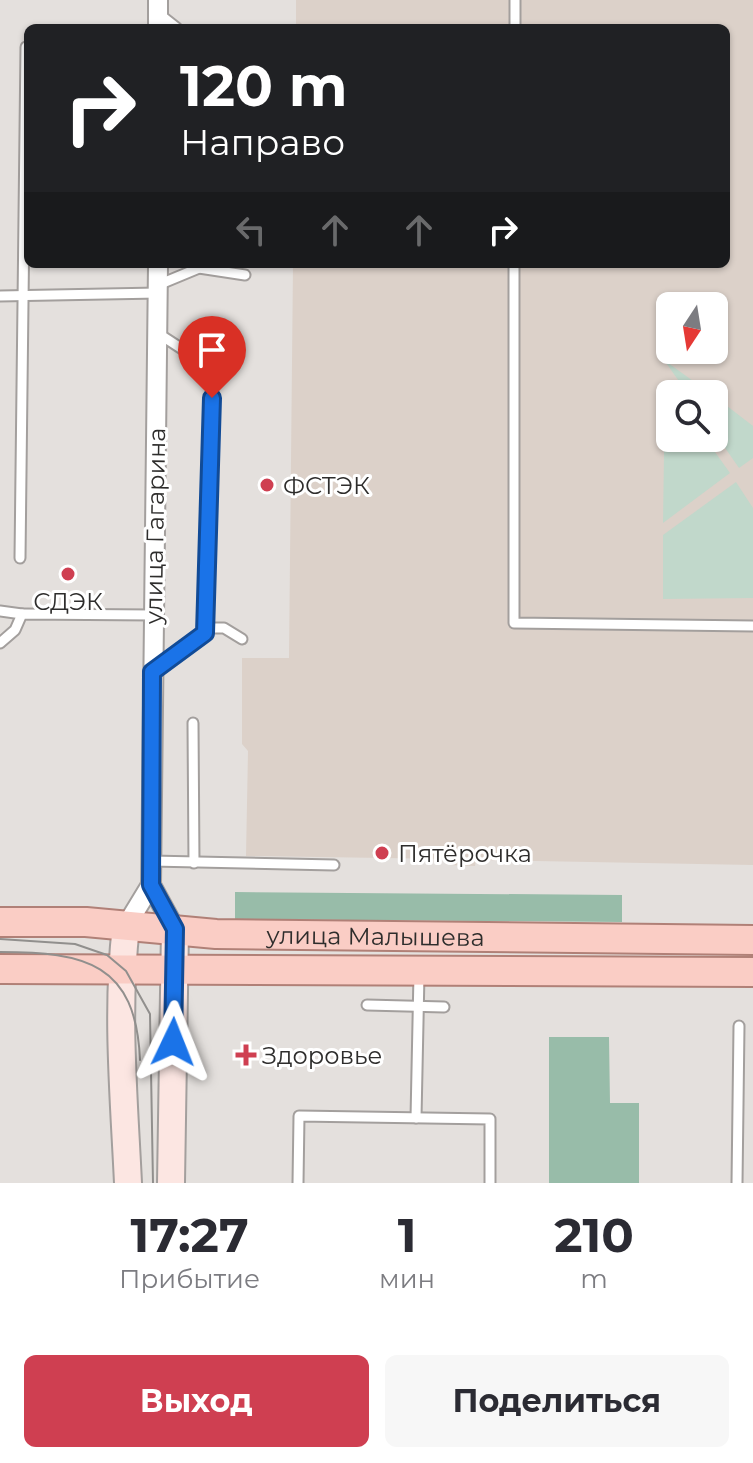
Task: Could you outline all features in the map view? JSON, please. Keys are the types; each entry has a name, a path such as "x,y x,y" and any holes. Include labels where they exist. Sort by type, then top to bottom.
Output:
{"main road":[{"name":"улица Малышева","path":"0,922 86,922 216,934 753,940"},
{"path":"126,926 122,971 128,1183"},
{"name":"улица Гагарина","path":"171,1183 175,929"},
{"name":"улица Малышева","path":"0,969 753,972"}],"street":[{"name":"улица Гагарина","path":"158,268 151,885 175,929"},
{"path":"126,926 151,885"}],"lane":[{"path":"515,0 515,24"},
{"path":"20,558 24,268"},
{"path":"0,296 158,289 195,268"},
{"path":"209,268 245,275"},
{"path":"514,268 514,623 753,626"},
{"path":"152,672 205,633 213,369 159,334"},
{"path":"0,611 22,614 153,615"},
{"path":"0,643 15,630 22,614"},
{"path":"205,628 224,628 242,639"},
{"path":"193,723 194,863"},
{"path":"151,861 334,865"},
{"path":"416,1118 419,969"},
{"path":"367,1005 444,1007"},
{"path":"737,1183 739,1026"},
{"path":"298,1183 299,1116 490,1119 490,1183"}],"shaded area":[{"path":"296,0 753,0 753,865 476,860 475,866 449,865 449,859 246,856 248,751 242,744 242,658 289,658 293,268 730,268 730,24 296,24"}],"green space":[{"path":"667,364 692,380 678,380"},
{"path":"728,407 753,426 753,458 739,468 728,452"},
{"path":"664,452 715,452 730,473 663,523"},
{"path":"736,482 753,508 753,598 663,599 663,535"},
{"path":"235,892 622,895 622,922 235,919"},
{"path":"549,1037 609,1037 610,1103 639,1103 639,1183 549,1183"}],"tram line":[{"path":"0,939 75,944 107,955 126,971 150,1014 153,1183"},
{"path":"0,952 57,955 100,970 116,983 128,1002 136,1028 140,1060"}],"place":[{"name":"ФСТЭК","path":"267,485"},
{"name":"СДЭК","path":"68,574"},
{"name":"Пятёрочка","path":"382,853"},
{"name":"Здоровье","path":"246,1055"}],"route":[{"path":"173,1042 175,929 151,885 152,672 205,633 212,398"}]}
